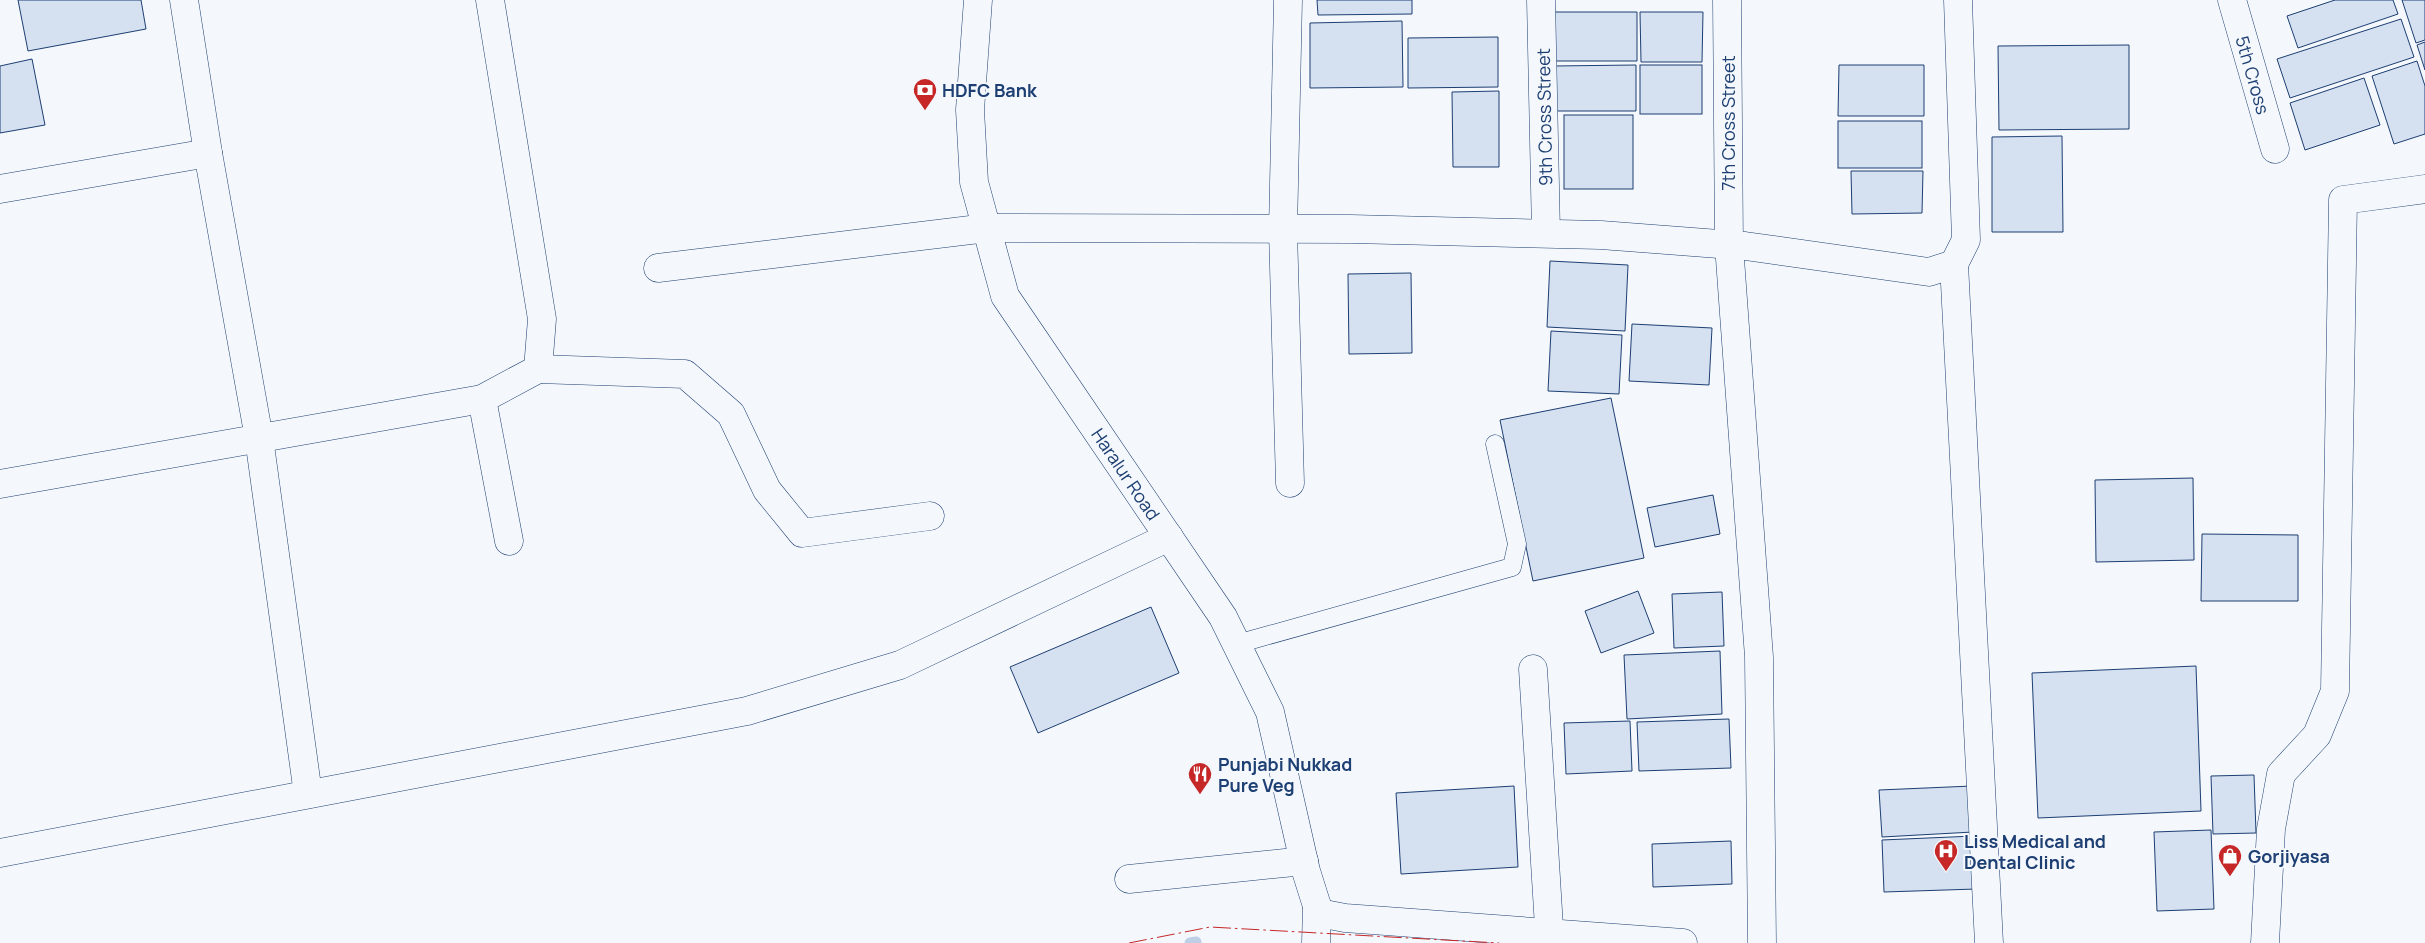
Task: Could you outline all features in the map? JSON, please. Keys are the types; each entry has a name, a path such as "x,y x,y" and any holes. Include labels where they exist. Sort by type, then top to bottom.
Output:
{"street":[{"path":"184,0 208,153 259,438 308,794"},
{"path":"490,0 542,319 538,369"},
{"name":"Haralur Road","path":"978,0 970,110 974,182 1005,296 1224,617 1270,712 1304,860 1317,906 1316,943"},
{"path":"1288,0 1283,230 1290,484"},
{"name":"9th Cross Street","path":"1541,0 1546,233"},
{"name":"7th Cross Street","path":"1727,0 1729,245 1759,657 1762,943"},
{"path":"1958,0 1966,240 1954,264 1989,943"},
{"name":"5th Cross","path":"2232,0 2275,149"},
{"path":"0,189 208,153"},
{"path":"2264,943 2271,829 2280,774 2317,735 2336,691 2343,200 2425,189"},
{"path":"658,268 987,228 1601,235 1729,245 1929,272 1954,264"},
{"path":"0,484 482,398 538,369 685,374 731,414 766,490 802,533 930,516"},
{"path":"482,398 509,541"},
{"path":"0,852 747,711 900,665 1169,537"},
{"path":"1533,669 1550,938"},
{"path":"1129,879 1304,860"},
{"path":"1317,906 1320,913 1345,918 1550,938 1683,943"}],"lane":[{"path":"1237,644 1512,567 1517,544 1495,444"}],"building":[{"path":"18,0 141,0 146,29 28,51"},
{"path":"1317,0 1412,0 1412,14 1318,15"},
{"path":"2335,0 2393,0 2398,14 2298,48 2287,16"},
{"path":"2402,0 2425,0 2425,40 2416,43"},
{"path":"1553,12 1637,12 1637,61 1552,61"},
{"path":"1640,12 1703,12 1702,62 1641,62"},
{"path":"2401,19 2414,57 2290,98 2277,59"},
{"path":"1402,21 1403,87 1310,88 1310,23"},
{"path":"1498,37 1498,87 1408,88 1408,38"},
{"path":"2425,42 2425,70 2417,45"},
{"path":"2129,45 2129,129 1999,130 1998,46"},
{"path":"32,59 45,125 0,133 0,66"},
{"path":"2417,61 2425,86 2425,134 2394,144 2372,76"},
{"path":"1636,65 1636,111 1553,111 1553,66"},
{"path":"1640,65 1702,65 1702,114 1640,114"},
{"path":"1839,65 1924,65 1924,116 1838,116"},
{"path":"2364,78 2380,125 2305,150 2290,103"},
{"path":"1499,91 1499,167 1453,167 1452,92"},
{"path":"1564,115 1633,115 1633,189 1564,189"},
{"path":"1838,121 1922,121 1922,168 1838,168"},
{"path":"2062,136 2063,232 1992,232 1992,137"},
{"path":"1851,171 1923,171 1922,213 1852,214"},
{"path":"1550,261 1628,265 1625,331 1547,327"},
{"path":"1411,273 1412,353 1349,354 1348,274"},
{"path":"1632,324 1712,328 1709,385 1629,381"},
{"path":"1551,331 1622,335 1619,394 1548,391"},
{"path":"1611,398 1644,558 1533,581 1500,420"},
{"path":"2193,478 2194,560 2096,562 2095,480"},
{"path":"1713,495 1720,534 1655,547 1647,508"},
{"path":"2202,534 2298,535 2298,601 2201,601"},
{"path":"1638,591 1654,633 1601,653 1585,611"},
{"path":"1722,592 1724,646 1674,648 1672,594"},
{"path":"1151,607 1179,673 1038,733 1010,667"},
{"path":"1720,651 1722,714 1627,719 1624,655"},
{"path":"2196,666 2201,811 2038,818 2032,673"},
{"path":"1729,719 1731,768 1639,771 1637,722"},
{"path":"1630,721 1632,771 1566,774 1564,723"},
{"path":"2254,775 2256,833 2213,834 2211,776"},
{"path":"1514,786 1518,867 1401,874 1396,793"},
{"path":"1972,786 1973,832 1882,837 1879,790"},
{"path":"2211,830 2214,909 2157,911 2154,832"},
{"path":"1974,836 1976,889 1884,892 1882,840"},
{"path":"1731,841 1732,884 1653,887 1652,844"}],"waterway":[{"path":"1190,943 1196,942"}],"power":[{"path":"1129,943 1210,927 1499,943"}],"place":[{"name":"HDFC Bank","path":"925,111"},
{"name":"Punjabi Nukkad Pure Veg","path":"1200,795"},
{"name":"Liss Medical and Dental Clinic","path":"1946,872"},
{"name":"Gorjiyasa","path":"2230,877"}]}
